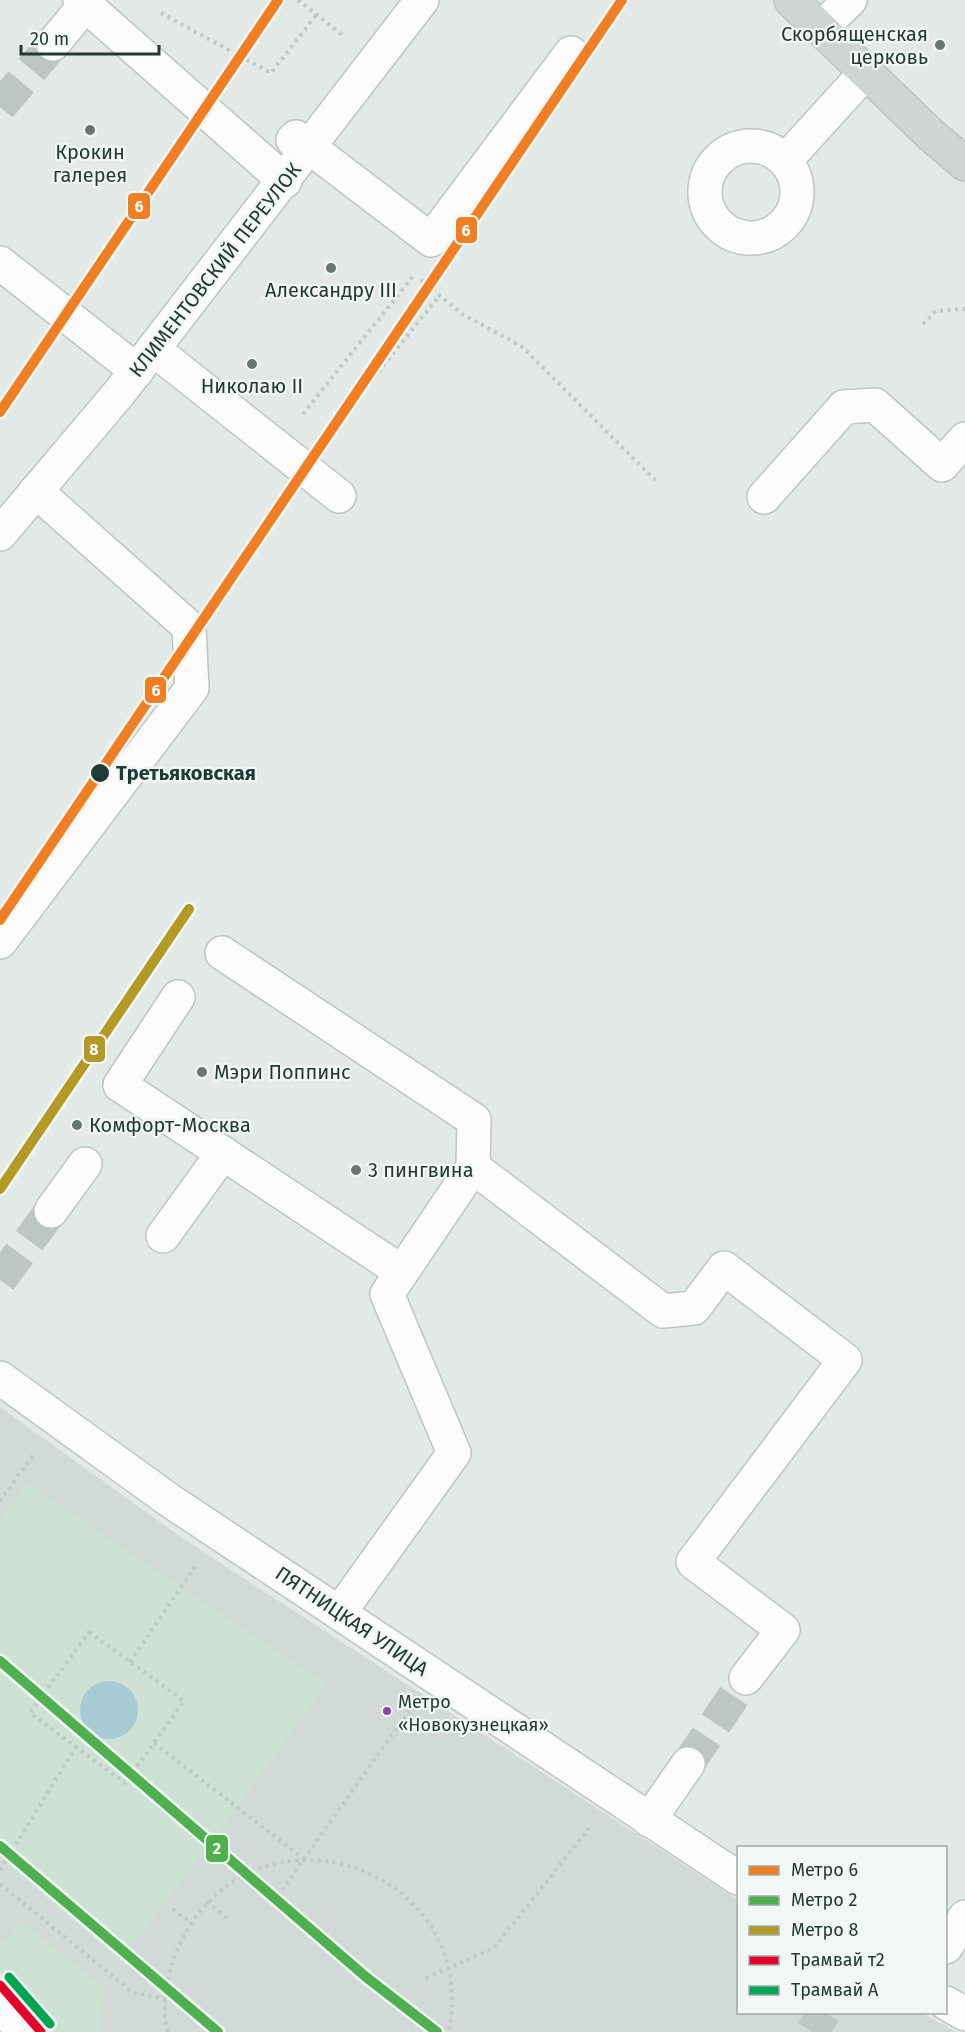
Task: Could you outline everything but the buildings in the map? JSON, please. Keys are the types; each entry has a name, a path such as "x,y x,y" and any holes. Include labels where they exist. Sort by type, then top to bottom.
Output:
{"main road":[{"path":"790,0 865,73 965,164"}],"street":[{"name":"КЛИМЕНТОВСКИЙ ПЕРЕУЛОК","path":"0,534 145,360 277,175 310,148 374,59 422,0"},
{"path":"820,29 850,0"},
{"path":"52,44 82,2 277,175"},
{"path":"310,148 431,240 572,53"},
{"path":"785,161 865,73"},
{"path":"0,263 277,447 339,496"},
{"path":"764,497 844,406 875,405 942,465 965,440"},
{"path":"0,942 192,688 189,627 36,491"},
{"path":"222,953 474,1120 472,1167 387,1294 454,1453 340,1612"},
{"path":"178,997 120,1085 402,1272"},
{"path":"163,1236 223,1153"},
{"path":"51,1211 85,1164"},
{"path":"472,1167 663,1311 694,1308 724,1268 845,1360 693,1563 783,1630 746,1678"},
{"name":"ПЯТНИЦКАЯ УЛИЦА","path":"0,1378 137,1478 737,1877"},
{"path":"649,1820 688,1764"},
{"path":"947,1944 965,1917"},
{"path":"0,2004 23,2032"},
{"path":"947,2004 965,2014"}],"path":[{"path":"298,0 374,59"},
{"path":"157,11 272,73 316,14"},
{"path":"406,267 462,314 521,346 656,481"},
{"path":"277,447 415,274"},
{"path":"303,467 439,296"},
{"path":"923,324 936,311 965,309"},
{"path":"0,1501 33,1455"},
{"path":"130,1662 195,1567"},
{"path":"89,1632 130,1662 184,1701 125,1783 30,1713 89,1632"},
{"path":"282,1890 409,1712"},
{"path":"154,1743 305,1859"},
{"path":"0,1870 76,1747"},
{"path":"426,1978 494,1948 589,1828"},
{"path":"168,2032 165,2020 169,1969 190,1922 207,1902 231,1882 258,1870 305,1859 338,1862 369,1872 396,1889 420,1911 437,1938 448,1969 453,2009 449,2032"},
{"path":"0,1884 132,1992 166,1999"},
{"path":"207,1902 229,1920"},
{"path":"173,1909 190,1922"}],"shaded area":[{"path":"0,1407 185,1540 737,1899 737,2014 924,2014 956,2032 54,2032 0,1972"}],"green space":[{"path":"27,1483 327,1685 121,1962 0,1860 0,1520"},
{"path":"21,1921 104,1987 100,2032 54,2032 0,1972 0,1940 4,1942"}],"water":[{"path":"109,1681 120,1683 130,1689 136,1699 138,1710 136,1721 130,1731 120,1737 109,1739 98,1737 88,1731 82,1721 80,1710 82,1699 88,1689 98,1683"}],"tunnel":[{"path":"0,107 53,44"},
{"path":"0,1280 51,1211"},
{"path":"688,1764 746,1678"},
{"path":"812,2032 824,2014"}],"metro line":[{"name":"6","path":"0,412 278,0"},
{"name":"6","path":"0,920 622,0"},
{"name":"8","path":"0,1189 189,909"},
{"name":"2","path":"0,1661 366,1977 437,2032"},
{"name":"2","path":"0,1846 218,2032"}],"tram line":[{"name":"А","path":"9,1977 50,2024"},
{"name":"т2","path":"0,1985 41,2032"}],"place":[{"name":"Скорбященская церковь","path":"940,45"},
{"name":"Крокин галерея","path":"90,130"},
{"name":"Александру III","path":"331,268"},
{"name":"Николаю II","path":"252,364"},
{"name":"Третьяковская","path":"100,773"},
{"name":"Мэри Поппинс","path":"202,1072"},
{"name":"Комфорт-Москва","path":"77,1125"},
{"name":"3 пингвина","path":"356,1170"},
{"name":"Метро «Новокузнецкая»","path":"387,1711"}]}
